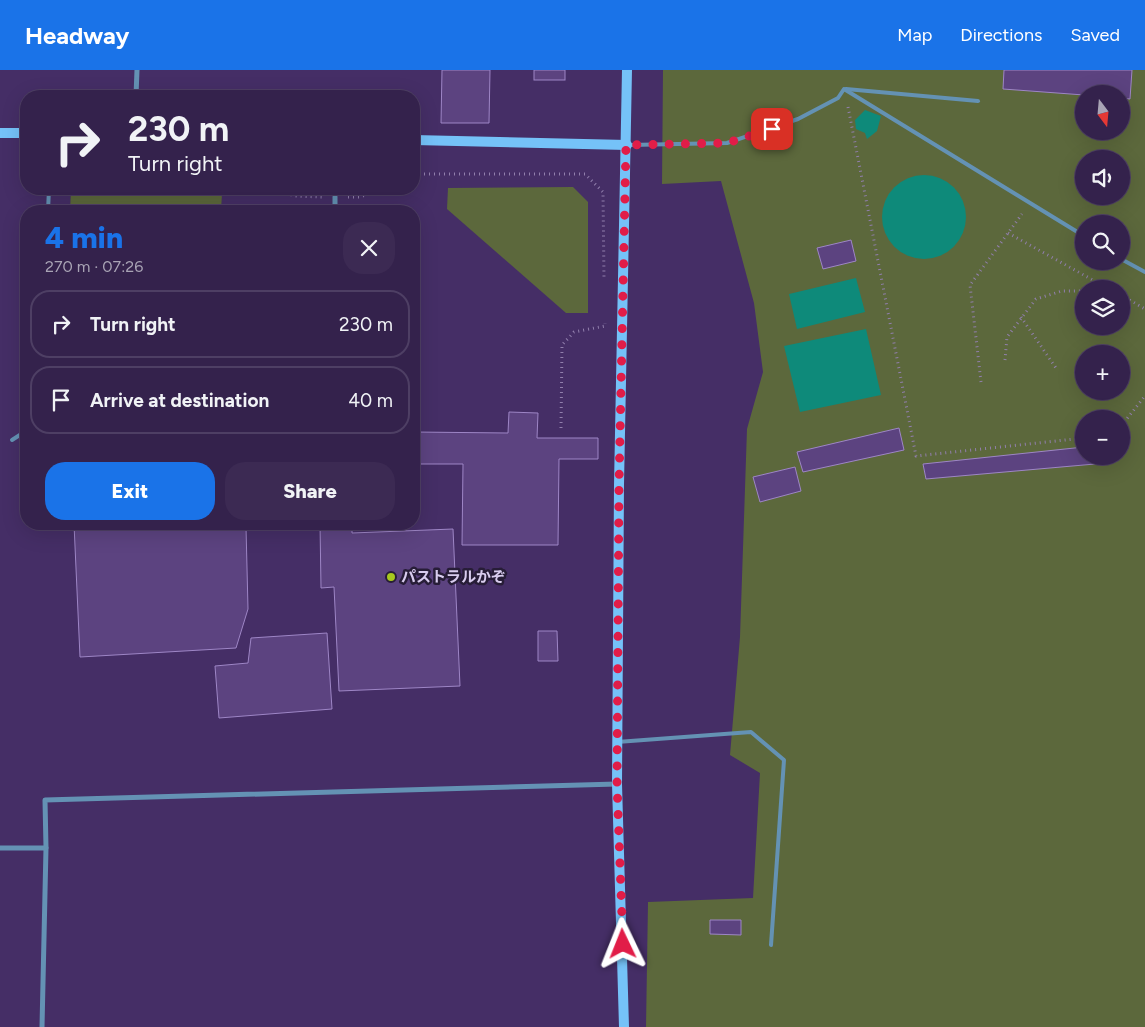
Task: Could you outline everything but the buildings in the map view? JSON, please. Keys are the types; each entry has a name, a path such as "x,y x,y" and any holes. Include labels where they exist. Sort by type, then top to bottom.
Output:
{"street":[{"path":"136,90 137,70"},
{"path":"624,1027 617,742 619,485 627,70"},
{"path":"0,133 20,133"},
{"path":"420,140 626,145"},
{"path":"335,197 335,205"},
{"path":"42,1027 46,848 45,800 617,784"},
{"path":"0,848 46,848"}],"lane":[{"path":"626,145 727,143 798,119 838,98 844,89"},
{"path":"844,89 978,101"},
{"path":"844,89 1075,230"},
{"path":"1130,264 1145,272"},
{"path":"12,440 20,435"},
{"path":"617,742 750,732 784,760 771,945"}],"path":[{"path":"844,89 916,456 1075,439"},
{"path":"420,174 585,174 603,192 604,287"},
{"path":"981,382 970,285 1030,203"},
{"path":"1008,233 1094,280"},
{"path":"1005,360 1007,337 1021,316 1036,299 1062,291 1075,291"},
{"path":"1130,300 1145,309"},
{"path":"561,428 562,345 574,332 605,326 605,316"},
{"path":"1021,316 1056,368"},
{"path":"1130,415 1145,396"}],"shaded area":[{"path":"663,70 1145,70 1145,1027 646,1027 648,902 753,898 760,773 730,755 740,637 747,429 763,372 754,303 721,181 662,184"},
{"path":"865,110 881,116 877,131 867,139 865,133 856,129 855,120"},
{"path":"924,175 940,178 954,187 963,201 966,217 963,233 954,247 940,256 924,259 908,256 894,247 885,233 882,217 885,201 894,187 908,178"},
{"path":"573,187 588,202 588,313 566,313 447,209 448,188"},
{"path":"71,195 222,195 221,205 70,205"},
{"path":"856,278 865,312 797,329 789,294"},
{"path":"866,329 881,395 800,412 784,346"}],"place":[{"name":"パストラルかぞ","path":"391,577"}],"route":[{"path":"623,944 617,784 619,485 626,145 727,143 772,129"}]}
